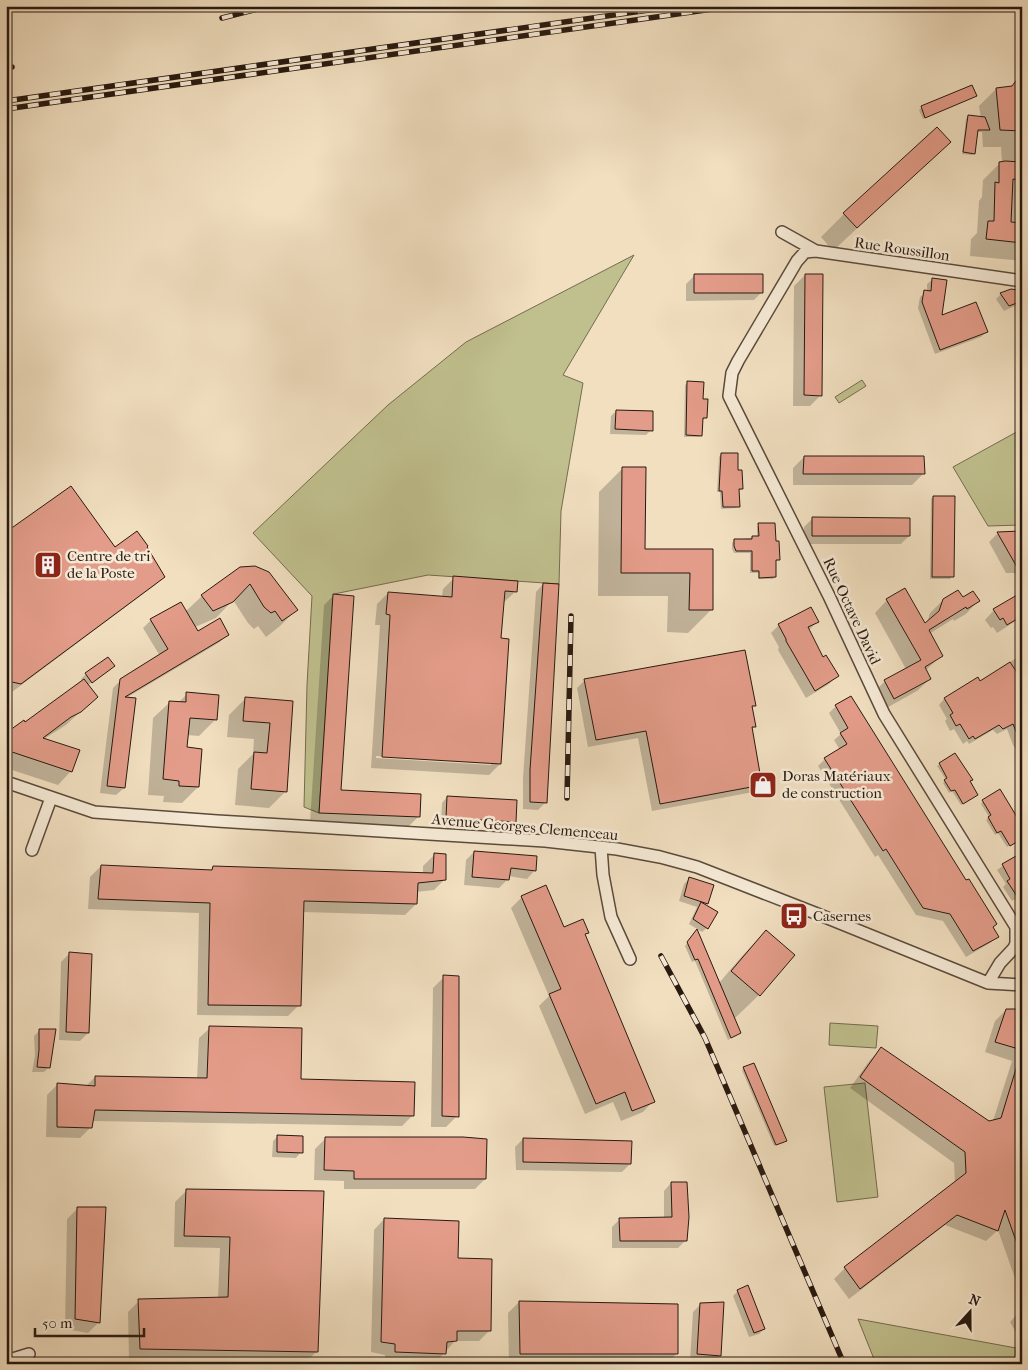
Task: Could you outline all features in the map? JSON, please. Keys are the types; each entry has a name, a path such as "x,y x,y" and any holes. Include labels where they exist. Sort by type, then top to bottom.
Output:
{"street":[{"name":"Rue Roussillon","path":"782,232 816,251 1022,281"},
{"name":"Rue Octave David","path":"816,251 805,252 797,261 738,361 732,374 728,396 829,596 887,720 1016,927 1016,943 1014,948 1000,963 988,983"},
{"name":"Avenue Georges Clemenceau","path":"6,782 94,812 545,841 601,847 660,857 697,867 815,912 988,983 1022,986"},
{"path":"32,850 51,798"},
{"path":"601,847 603,875 611,917 630,959"},
{"path":"6,1361 30,1354"}],"green space":[{"path":"634,255 563,375 583,383 561,511 559,584 428,575 334,594 319,813 304,807 307,685 312,596 253,533 388,405 466,342"},
{"path":"862,380 866,386 839,403 835,397"},
{"path":"1022,429 1022,525 988,526 953,467"},
{"path":"830,1023 878,1026 876,1048 829,1045"},
{"path":"865,1083 878,1197 837,1202 824,1087"},
{"path":"858,1319 1016,1348 1014,1364 876,1364"}],"building":[{"path":"1022,73 1022,131 1000,130 996,88 1012,86"},
{"path":"972,85 977,96 925,118 921,106"},
{"path":"968,115 985,117 990,130 978,130 975,154 963,152"},
{"path":"937,127 951,142 857,228 843,213"},
{"path":"999,162 1022,162 1022,180 1013,179 1011,222 1022,223 1022,243 986,239 988,221 994,221 995,182 999,183"},
{"path":"694,274 763,274 763,293 694,293"},
{"path":"805,274 823,274 822,396 804,395"},
{"path":"932,278 947,280 942,315 976,302 988,332 940,350 922,302 924,290 931,291"},
{"path":"1011,289 1017,290 1022,297 1022,301 1009,306 1000,293"},
{"path":"687,381 704,382 703,399 708,399 707,418 703,418 702,436 686,435"},
{"path":"616,410 653,411 653,431 615,429"},
{"path":"721,453 738,453 738,470 742,470 743,489 739,489 740,507 723,507 722,491 719,491"},
{"path":"804,456 924,456 925,474 803,474"},
{"path":"622,467 646,467 645,549 713,549 713,610 689,610 690,573 621,573"},
{"path":"71,486 115,547 137,531 148,546 165,577 21,684 12,682 6,680 6,532"},
{"path":"933,496 955,496 954,577 932,577"},
{"path":"812,517 910,518 910,536 812,536"},
{"path":"758,523 775,523 776,541 779,541 780,560 776,560 776,577 759,578 759,571 752,571 752,551 736,551 734,546 734,539 752,539 752,536 759,536"},
{"path":"1022,531 1022,576 997,532"},
{"path":"255,566 269,572 298,610 282,621 275,611 271,613 264,607 250,584 233,602 213,611 201,595 240,567"},
{"path":"453,576 518,581 517,592 505,591 501,638 509,639 501,764 382,757 390,615 386,614 388,592 452,597"},
{"path":"543,583 559,584 547,803 530,802 530,770"},
{"path":"905,588 925,623 939,611 943,599 958,590 963,597 973,591 980,601 967,609 966,607 929,630 943,656 925,667 931,679 894,699 884,680 921,660 886,599"},
{"path":"333,594 354,596 341,790 421,794 420,817 319,813"},
{"path":"1017,595 1022,602 1022,616 1007,625 1003,618 1000,620 993,609"},
{"path":"181,602 198,631 220,618 229,635 125,697 136,698 125,788 107,786 120,679 168,649 150,619"},
{"path":"811,607 819,622 808,627 823,657 826,655 839,676 815,691 778,624"},
{"path":"745,650 756,706 752,706 756,727 752,727 762,785 660,804 646,731 596,740 584,679"},
{"path":"108,657 115,666 92,683 85,673"},
{"path":"1010,662 1022,680 1022,746 1013,724 1003,729 999,725 975,739 973,736 969,739 960,724 956,726 950,715 953,713 944,698 978,677 980,681"},
{"path":"84,679 98,697 81,712 71,717 43,738 80,750 72,772 6,750 6,733 24,720 25,722"},
{"path":"186,692 219,695 217,720 190,718 187,747 202,749 199,787 179,786 179,781 163,779 169,701 186,702"},
{"path":"851,696 966,880 969,879 997,924 993,927 999,937 973,951 950,914 923,908 886,849 883,851 824,758 847,744 840,733 848,728 835,705"},
{"path":"245,697 293,701 287,792 251,789 254,752 267,753 270,723 243,721"},
{"path":"955,753 973,780 970,781 978,795 963,804 955,790 951,791 944,780 947,778 939,763"},
{"path":"1000,789 1020,822 1017,824 1022,833 1022,839 1010,846 1001,831 997,833 988,817 991,815 982,800"},
{"path":"447,796 517,800 516,822 446,818"},
{"path":"474,851 537,856 536,871 511,868 509,880 472,877"},
{"path":"434,853 446,854 446,880 418,883 417,904 304,901 301,1006 208,1005 210,903 98,899 101,865 212,870 213,866 433,873"},
{"path":"1016,856 1022,866 1022,904 1007,881 1010,879 1002,864"},
{"path":"689,877 714,885 708,904 684,896"},
{"path":"546,885 564,927 583,919 589,933 585,934 655,1102 632,1111 625,1092 596,1104 549,994 561,989 521,896"},
{"path":"701,902 718,912 708,929 693,919"},
{"path":"697,929 741,1033 731,1038 698,959 695,960 687,942"},
{"path":"766,930 795,955 760,996 731,971"},
{"path":"69,952 92,954 89,1033 66,1032"},
{"path":"443,975 459,976 459,1117 442,1116"},
{"path":"1006,1009 1022,1009 1022,1050 995,1042"},
{"path":"209,1026 302,1028 301,1079 415,1082 414,1116 95,1110 92,1128 57,1127 57,1083 95,1086 95,1076 207,1078"},
{"path":"39,1029 56,1029 50,1068 37,1067"},
{"path":"881,1047 989,1121 1001,1118 1019,1059 1022,1060 1022,1252 1020,1252 1005,1210 998,1231 957,1215 860,1289 844,1267 966,1173 965,1152 860,1077"},
{"path":"754,1063 787,1141 776,1145 743,1067"},
{"path":"277,1135 303,1136 303,1153 277,1152"},
{"path":"325,1137 463,1137 487,1139 486,1179 354,1179 354,1171 324,1170"},
{"path":"523,1138 632,1141 631,1164 523,1162"},
{"path":"671,1182 687,1182 689,1217 687,1241 620,1241 619,1218 672,1217"},
{"path":"186,1189 324,1191 318,1352 140,1349 138,1299 228,1297 230,1237 184,1236"},
{"path":"77,1207 106,1207 100,1323 75,1319"},
{"path":"384,1218 459,1221 458,1258 492,1259 491,1331 457,1331 457,1341 447,1342 446,1354 395,1352 395,1344 381,1342"},
{"path":"748,1285 765,1329 754,1333 737,1290"},
{"path":"519,1301 678,1304 678,1354 520,1354"},
{"path":"724,1302 721,1356 697,1354 700,1303"}],"railway":[{"path":"222,18 270,6"},
{"path":"6,101 677,6"},
{"path":"6,109 734,6"},
{"path":"6,67 12,67"},
{"path":"567,798 571,616"},
{"path":"661,956 705,1038 844,1364"}],"place":[{"name":"Centre de tri de la Poste","path":"48,565"},
{"name":"Doras Matériaux de construction","path":"763,785"},
{"name":"Casernes","path":"794,916"}]}
